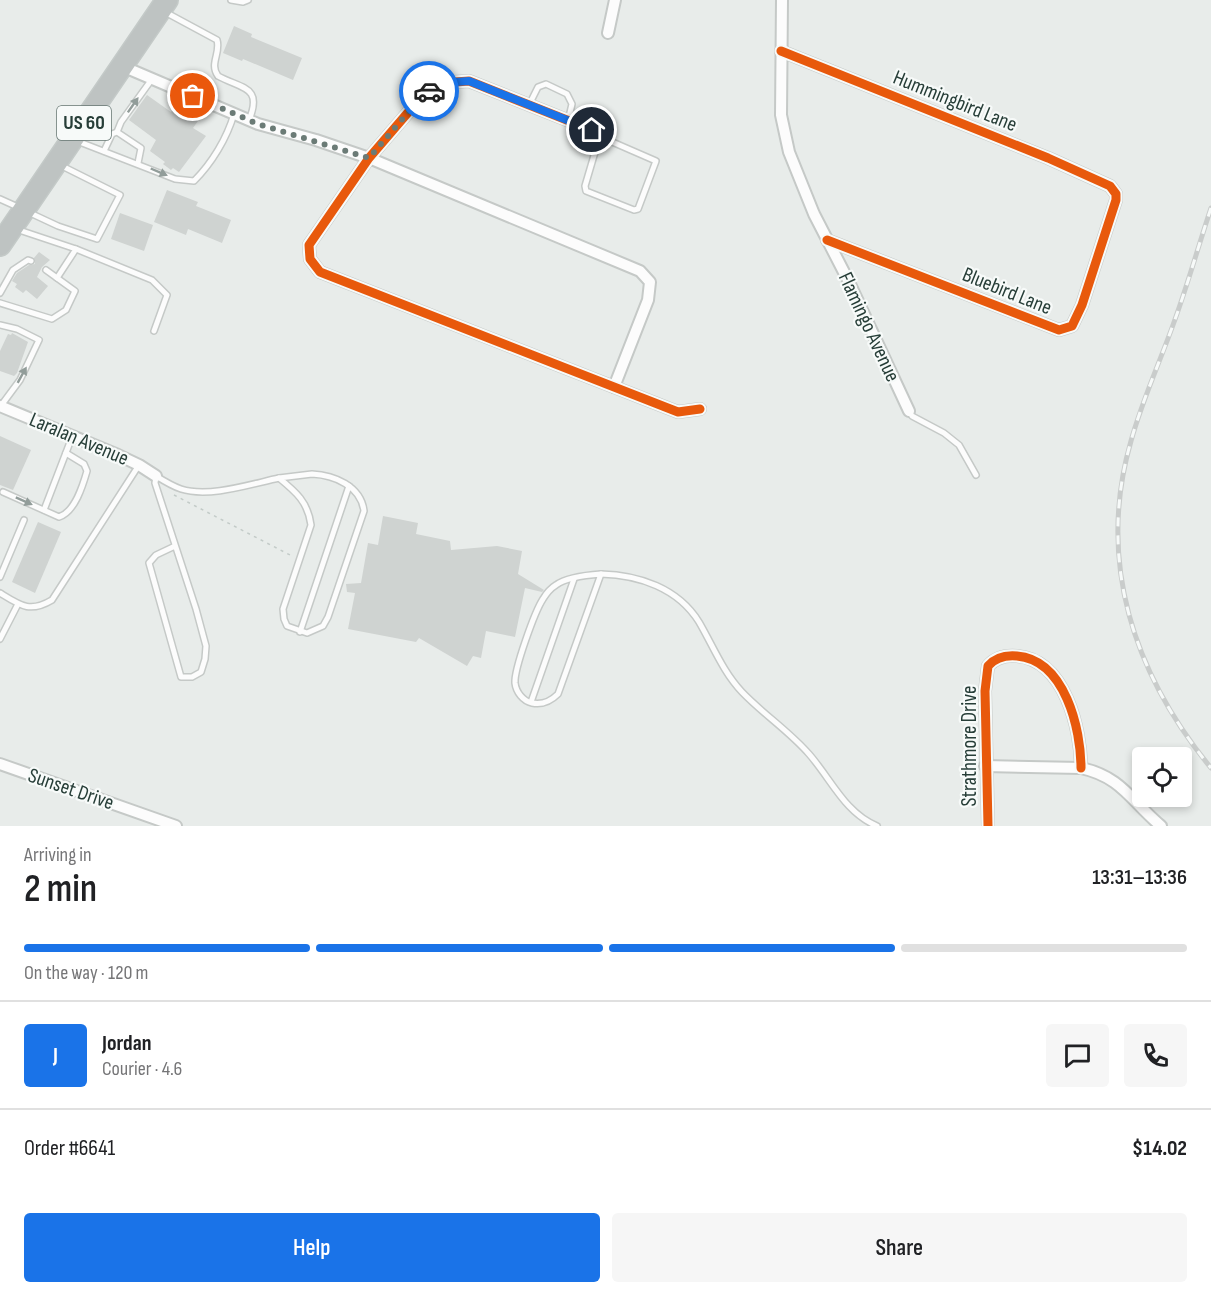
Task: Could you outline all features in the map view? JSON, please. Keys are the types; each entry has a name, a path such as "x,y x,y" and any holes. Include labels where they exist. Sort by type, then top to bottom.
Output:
{"highway":[{"name":"US 60","path":"0,245 163,5"}],"street":[{"path":"608,33 615,0"},
{"name":"Flamingo Avenue","path":"782,0 781,115 784,136 807,199 909,411"},
{"name":"Hummingbird Lane","path":"781,51 1048,158 1113,189"},
{"path":"122,66 249,120 369,158 640,271 650,282 648,300 614,387"},
{"path":"592,130 469,81 441,83 423,95 369,158 309,246 309,259 321,272 678,412 700,409"},
{"name":"Bluebird Lane","path":"828,240 1059,330 1072,326 1082,305 1116,200 1113,189"},
{"name":"Laralan Avenue","path":"2,401 72,437 139,465 156,480"},
{"name":"Strathmore Drive","path":"988,826 985,691 988,666 1002,657 1020,656 1039,663 1061,688 1080,742 1081,768"},
{"name":"Sunset Drive","path":"0,764 176,826"},
{"path":"985,766 1081,768 1096,771 1112,778 1161,826"}],"lane":[{"path":"231,0 243,2 248,0"},
{"path":"163,5 217,40 215,73 251,93 255,103 249,120"},
{"path":"104,151 112,134 117,132 121,122 152,78"},
{"path":"530,105 538,87 546,84 567,94 572,104 568,121"},
{"path":"72,139 175,179 194,181 207,168 230,127 234,113"},
{"path":"592,130 610,141 656,160 638,209 634,210 586,191 585,186 595,152 592,130"},
{"path":"117,132 141,148 138,164"},
{"path":"0,199 58,226 97,239 120,195 56,163"},
{"path":"12,227 76,249 152,280 167,295 154,331"},
{"path":"57,278 76,249"},
{"path":"0,293 13,270 28,260 31,261"},
{"path":"0,303 52,319 66,310 75,291 46,270"},
{"path":"0,327 17,329 39,340 20,380 2,401"},
{"path":"909,411 912,416 944,433 959,445 976,475"},
{"path":"44,510 72,437"},
{"path":"3,492 59,517 67,514 71,510 87,473 84,464 66,453"},
{"path":"0,593 21,606 39,607 52,600 139,465"},
{"path":"156,480 193,492 219,490 279,478 325,474 349,486 363,503 364,511 332,608 323,626 307,633 287,626 283,609 311,525 310,515 305,502 279,478"},
{"path":"156,480 206,646 201,672 192,677 181,677 149,563 156,555 175,546"},
{"path":"300,632 349,486"},
{"path":"0,577 24,520"},
{"path":"601,574 558,694 552,700 542,703 531,702 521,696 516,690 516,672 519,662 543,598 559,583 601,574 636,578 664,588 698,620 731,678 743,693 809,753 854,811 878,826"},
{"path":"531,702 574,579"},
{"path":"0,639 18,604"}],"path":[{"path":"156,480 182,501 300,559"}],"building":[{"path":"234,26 252,34 251,37 302,58 293,80 223,53"},
{"path":"147,95 171,112 177,105 183,110 186,106 194,113 191,115 198,121 193,128 206,136 179,172 173,168 171,170 163,164 165,162 150,151 156,140 129,120"},
{"path":"167,190 198,202 196,206 231,220 222,243 188,229 186,235 154,222"},
{"path":"120,213 153,225 144,251 111,239"},
{"path":"39,252 50,260 42,267 37,277 48,286 37,299 26,290 23,293 15,287 17,284 12,281 17,273 35,264 34,258"},
{"path":"12,333 28,342 14,376 0,371 0,351 8,334"},
{"path":"0,436 31,450 13,490 0,485"},
{"path":"383,516 418,523 416,534 450,541 451,550 497,546 522,551 518,574 544,590 542,592 525,588 515,637 486,631 481,658 473,656 467,666 419,638 416,642 348,629 355,593 347,592 346,584 361,583 368,543 378,545"},
{"path":"38,522 61,532 35,593 12,582"}],"railway":[{"path":"1211,208 1178,311 1135,426 1121,486 1118,530 1121,573 1129,615 1143,655 1161,694 1184,732 1211,768"}],"cycle path":[{"path":"781,51 1048,158 1110,186 1116,194 1082,305 1072,326 1059,330 827,240"},
{"path":"592,130 469,81 441,83 423,95 369,158 309,245 310,259 320,272 678,412 700,409"},
{"path":"988,826 985,691 988,666 994,661 1013,656 1034,660 1058,683 1073,716 1078,735 1081,768"}],"way so far":[{"path":"193,96 258,124 369,158 423,95 429,91"}],"route":[{"path":"429,91 441,83 469,81 592,130"}]}
